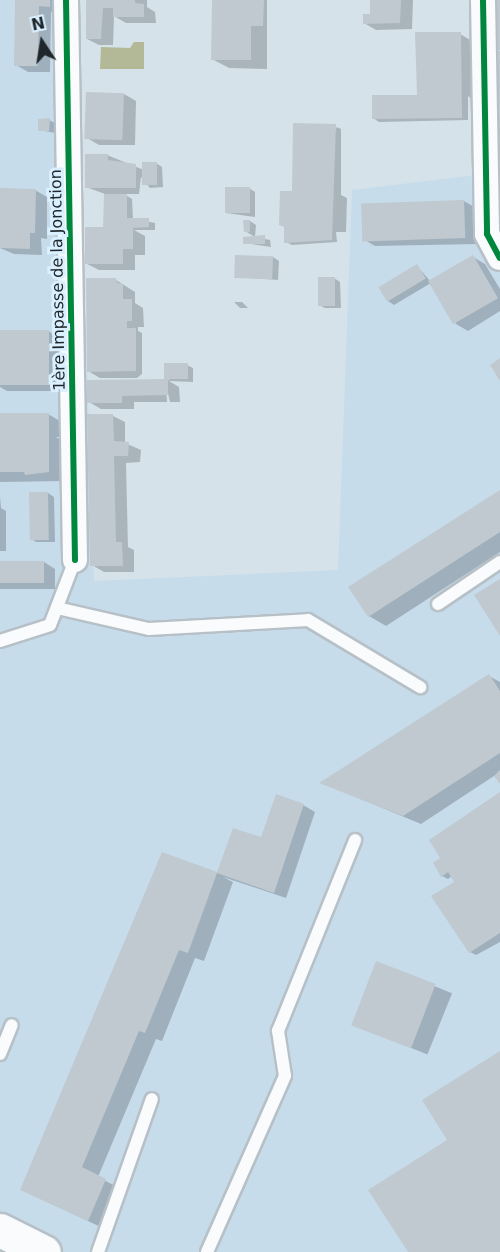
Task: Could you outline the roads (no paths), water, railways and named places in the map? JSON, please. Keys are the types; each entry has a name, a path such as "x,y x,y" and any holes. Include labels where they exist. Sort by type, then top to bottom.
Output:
{"main road":[{"path":"0,1230 44,1252"}],"street":[{"name":"1ère Impasse de la Jonction","path":"66,0 75,560"},
{"path":"483,0 487,234 500,258"}],"lane":[{"path":"0,641 50,625 75,560"},
{"path":"438,603 500,562"},
{"path":"57,608 149,629 309,620 420,687"},
{"path":"207,1252 285,1076 278,1031 355,840"},
{"path":"0,1054 12,1025"},
{"path":"98,1252 152,1099"}]}
